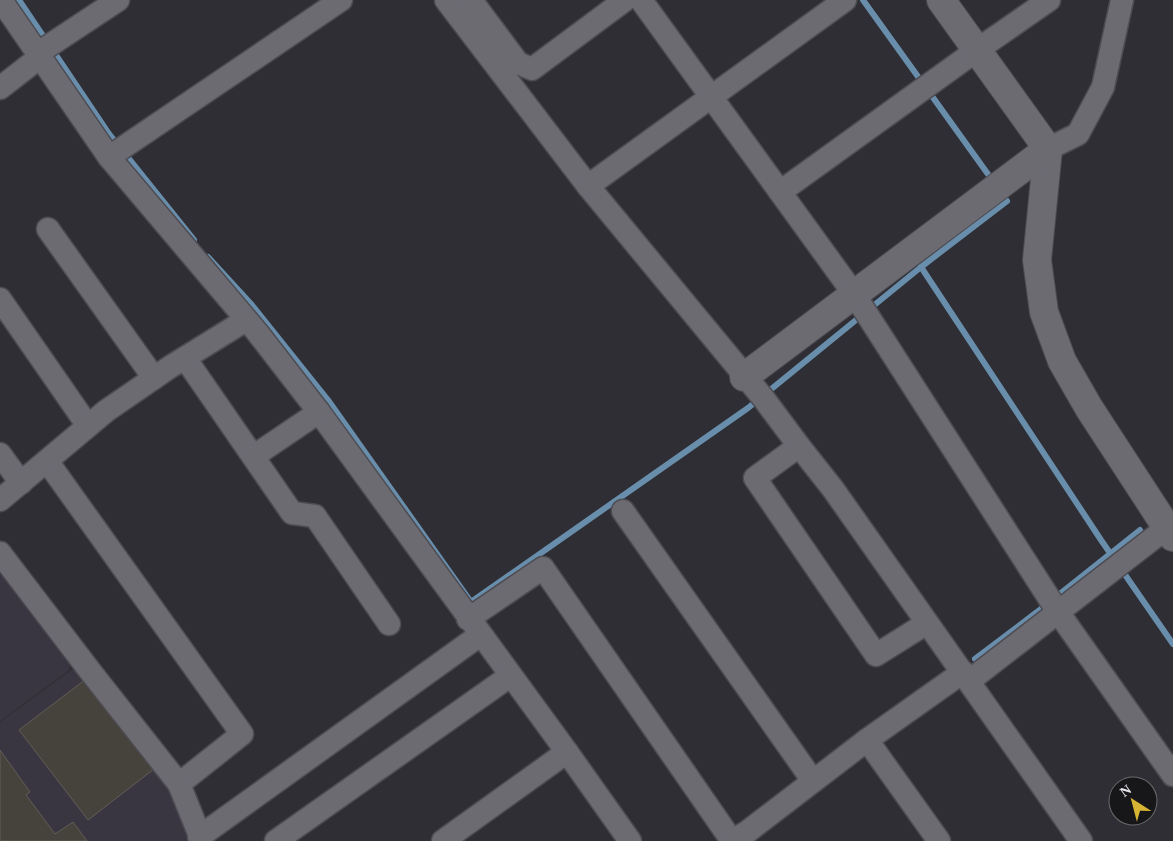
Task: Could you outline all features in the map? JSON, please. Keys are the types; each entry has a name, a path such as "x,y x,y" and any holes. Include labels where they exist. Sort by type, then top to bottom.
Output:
{"street":[{"path":"0,88 45,50 118,0"},
{"path":"117,151 341,0"},
{"path":"446,0 588,186 756,389 832,489 1080,841"},
{"path":"471,0 518,64 532,69 625,0"},
{"path":"641,0 862,306 1054,604 1173,775"},
{"path":"588,186 845,0"},
{"path":"0,554 179,784 200,839 474,627 543,568 741,839 868,740 966,677 1054,604 1171,529 1089,408 1062,361 1044,312 1038,260 1048,149 941,0"},
{"path":"780,192 1049,0"},
{"path":"756,389 862,306 1048,149 1078,134 1103,86 1122,0"},
{"path":"5,1 45,50 117,151 246,320 319,412 630,841"},
{"path":"48,229 154,378"},
{"path":"0,300 88,426"},
{"path":"0,500 88,426 154,378 246,320"},
{"path":"186,358 292,513 315,516 389,624"},
{"path":"254,456 319,412"},
{"path":"799,446 755,478 876,655 927,622"},
{"path":"0,454 21,483"},
{"path":"47,460 242,734 179,784"},
{"path":"623,511 813,781"},
{"path":"276,841 510,676"},
{"path":"868,740 939,841"},
{"path":"443,841 567,752"}],"shaded area":[{"path":"0,570 71,663 68,671 0,721"},
{"path":"77,666 165,781 193,841 0,841 0,722"}],"building":[{"path":"86,679 154,769 88,820 19,730"},
{"path":"0,750 30,792 26,795 55,834 73,822 87,841 0,841"}],"waterway":[{"path":"19,0 109,134 194,240"},
{"path":"863,0 990,177"},
{"path":"921,267 1007,201 1004,197"},
{"path":"208,257 252,305 328,400 471,602 748,408 921,267 1101,540 1173,644"},
{"path":"975,659 1140,530"}]}
